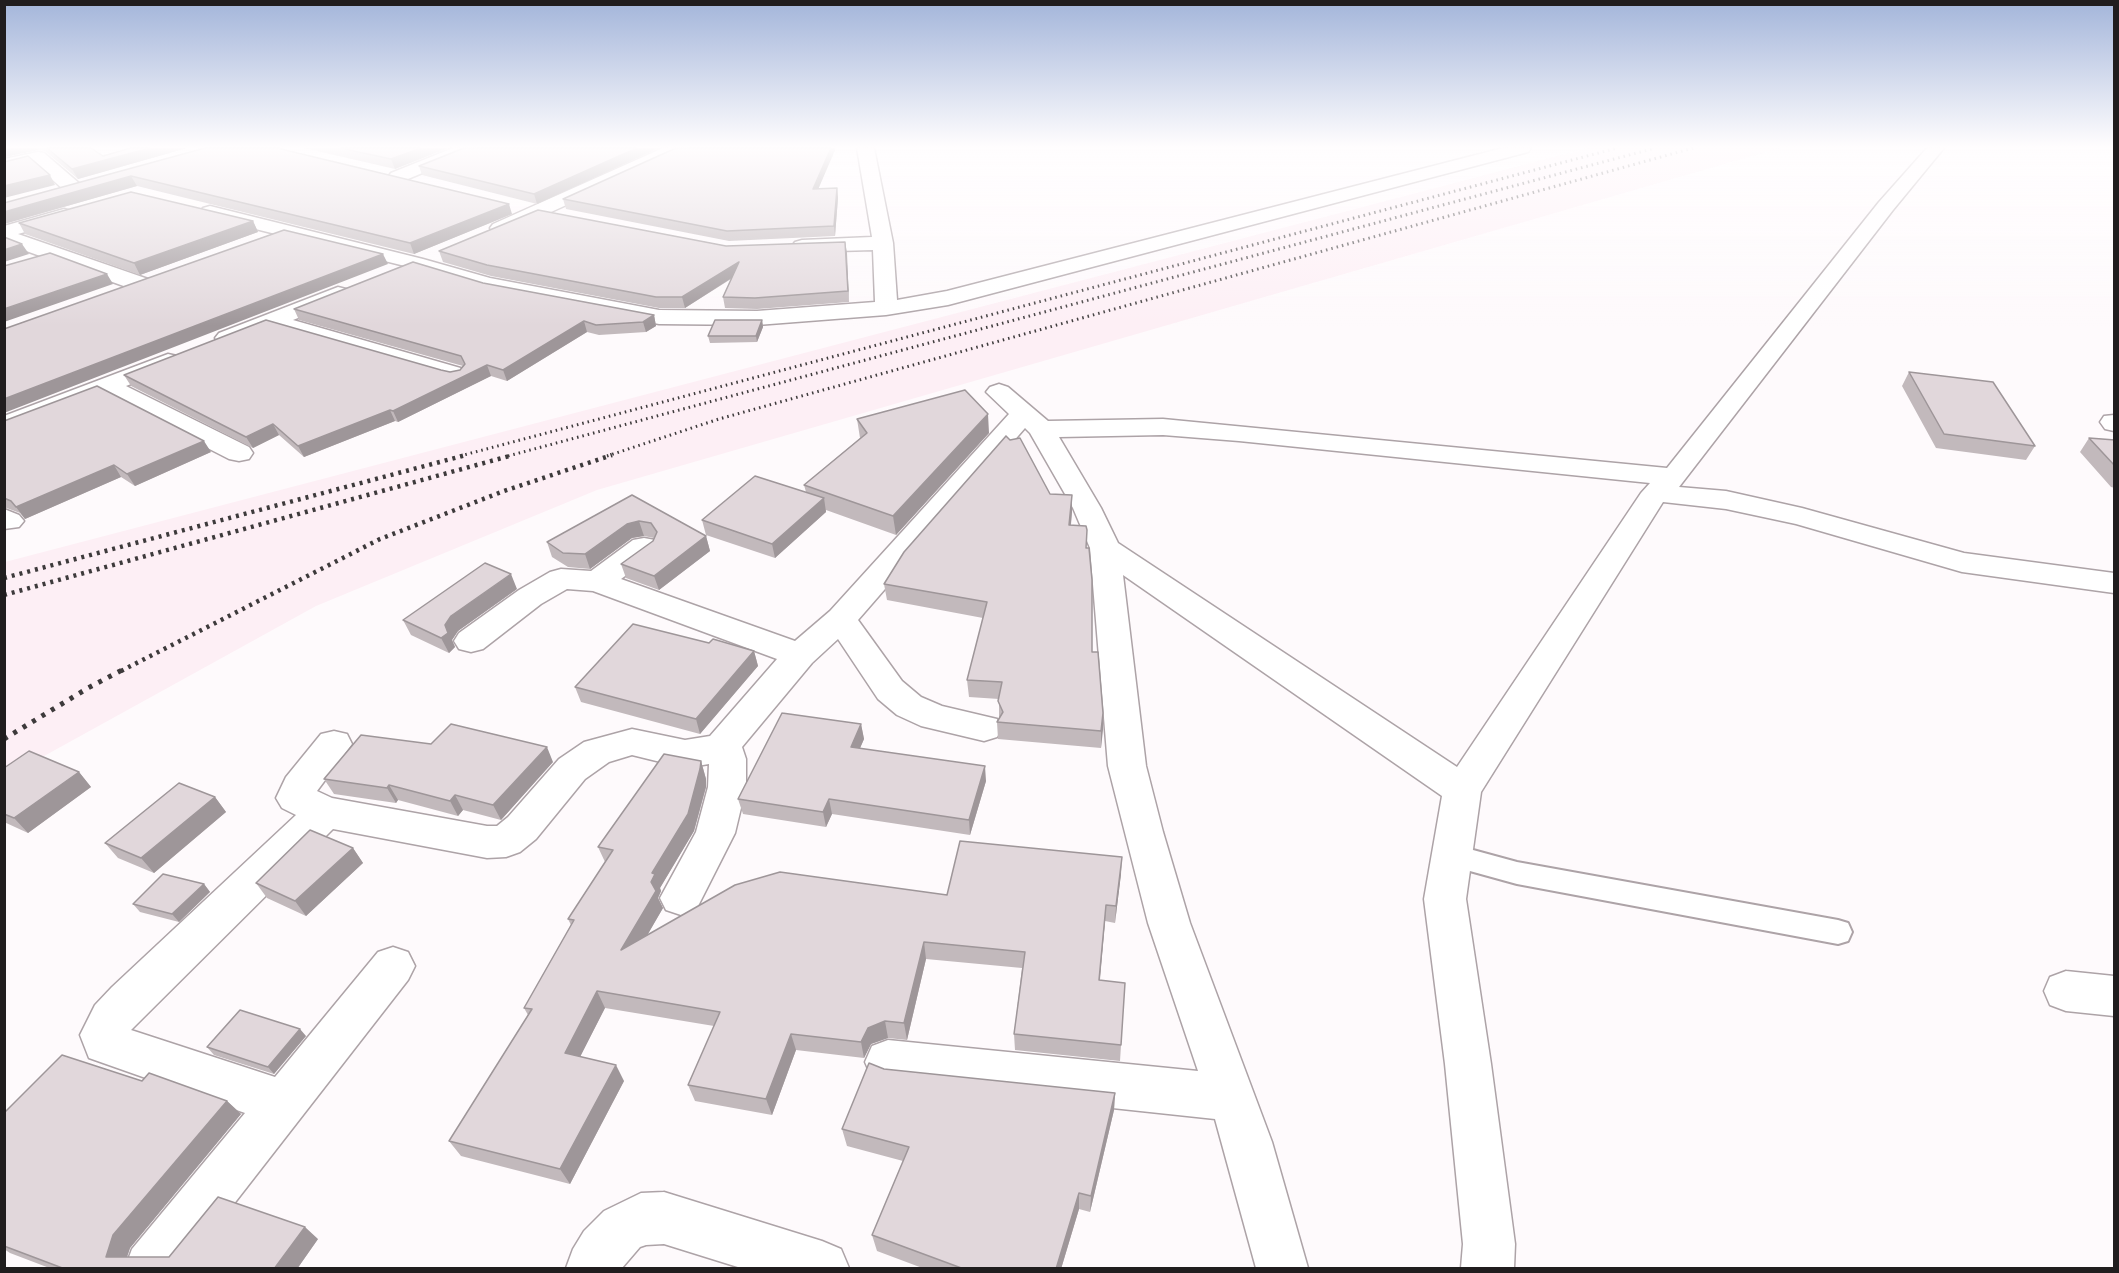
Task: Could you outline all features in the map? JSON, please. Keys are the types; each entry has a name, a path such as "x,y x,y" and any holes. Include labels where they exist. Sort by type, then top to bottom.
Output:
{"street":[{"path":"192,207 416,263 487,284 659,317 757,318 886,309 948,298 1295,207"},
{"path":"520,207 573,218"},
{"path":"477,238 549,207"},
{"path":"876,207 883,243 886,309"},
{"path":"1488,1269 1489,1244 1471,1086 1445,900 1462,790 1665,485 1885,207"},
{"path":"4,234 81,210"},
{"path":"256,243 288,231"},
{"path":"4,234 55,255 140,284"},
{"path":"788,247 883,243"},
{"path":"382,277 447,250"},
{"path":"25,265 55,255"},
{"path":"106,297 161,277"},
{"path":"205,346 360,285"},
{"path":"271,321 455,374"},
{"path":"4,425 183,355"},
{"path":"106,386 239,453"},
{"path":"1021,412 1239,433 1665,485 1802,517 1962,562 2115,583"},
{"path":"1021,412 1087,508 1105,548 1130,777 1143,832 1169,923 1247,1142 1282,1269"},
{"path":"334,744 299,787 295,798 325,812 487,842 506,841 522,828 572,769 597,752 632,742 685,754 704,752 723,746 800,655 842,619 1021,412"},
{"path":"597,581 644,547"},
{"path":"1105,548 1462,790"},
{"path":"471,641 530,597 561,579 597,581 800,655"},
{"path":"842,619 890,690 909,706 934,717 984,728"},
{"path":"681,898 715,833 727,787 728,759 723,746"},
{"path":"283,1103 105,1043 103,1035 111,1020 128,1001 325,812"},
{"path":"151,1269 393,966"},
{"path":"2066,991 2115,996"},
{"path":"888,1062 1232,1098"},
{"path":"592,1269 603,1250 622,1229 641,1219 664,1218 822,1269"}],"lane":[{"path":"1451,855 1517,873 1838,932"}],"shaded area":[{"path":"1361,207 1575,207 597,490 316,606 26,766 5,781 5,562"}],"building":[{"path":"4,207 20,207 4,212"},
{"path":"75,207 196,207 253,221 134,263 19,223"},
{"path":"262,207 500,207 410,243"},
{"path":"606,207 835,207 834,226 727,231"},
{"path":"538,210 726,246 845,242 848,291 755,298 723,297 739,262 682,297 656,297 487,265 439,251"},
{"path":"284,230 383,254 4,399 4,329"},
{"path":"4,237 22,244 4,250"},
{"path":"50,253 107,274 4,309 4,266"},
{"path":"413,262 483,283 654,315 643,322 596,325 584,321 503,370 487,365 393,411 390,410 298,446 273,424 246,437 124,375 266,320 441,370 450,372 460,370 465,364 461,356 294,309"},
{"path":"715,320 762,320 756,336 708,336"},
{"path":"1909,372 1993,382 2035,446 1944,434"},
{"path":"97,386 204,441 127,474 114,465 16,507 4,498 4,421"},
{"path":"965,390 988,414 893,516 804,485 867,433 857,419"},
{"path":"1006,436 1010,440 1020,438 1050,494 1072,495 1069,525 1086,526 1086,548 1089,548 1092,580 1092,652 1098,652 1103,713 1101,731 997,722 1003,712 998,701 1002,682 967,680 987,602 884,584 904,552"},
{"path":"2089,438 2115,440 2115,466"},
{"path":"755,476 824,498 772,544 702,520"},
{"path":"632,495 706,536 654,576 621,564 653,541 657,532 651,523 639,521 627,524 585,554 563,553 547,542"},
{"path":"485,563 511,574 451,616 445,625 448,633 441,638 403,620"},
{"path":"633,624 709,643 713,639 754,651 696,719 575,687"},
{"path":"782,713 861,724 851,747 985,766 969,820 829,799 823,812 738,799"},
{"path":"451,724 547,747 493,805 455,795 450,801 389,785 387,788 324,779 361,735 431,744"},
{"path":"29,751 79,772 14,818 4,814 4,768"},
{"path":"664,754 701,761 700,769 688,814 652,873 655,874 651,882 656,891 621,950 735,885 780,872 947,895 960,841 1122,857 1116,906 1106,905 1099,980 1125,983 1121,1045 1014,1034 1025,952 924,942 904,1023 885,1021 868,1028 861,1042 791,1034 766,1099 688,1085 720,1012 597,991 565,1053 616,1065 560,1169 449,1141 532,1009 524,1008 574,920 568,919 613,850 598,847"},
{"path":"179,783 215,797 141,858 105,843"},
{"path":"310,830 353,848 295,901 256,883"},
{"path":"163,874 204,884 172,914 133,904"},
{"path":"240,1010 300,1029 268,1067 207,1047"},
{"path":"62,1055 142,1081 149,1073 227,1101 113,1235 106,1257 169,1257 218,1197 305,1227 274,1269 65,1269 4,1246 4,1113"},
{"path":"869,1063 884,1069 1115,1093 1091,1196 1079,1193 1056,1269 964,1269 872,1235 909,1147 842,1129"}],"railway":[{"path":"460,456 1394,207"},
{"path":"508,456 1434,207"},
{"path":"607,456 719,419 1479,207"},
{"path":"4,578 466,455"},
{"path":"4,595 513,455"},
{"path":"121,671 380,539 504,491 612,455"},
{"path":"4,739 124,669"}]}
